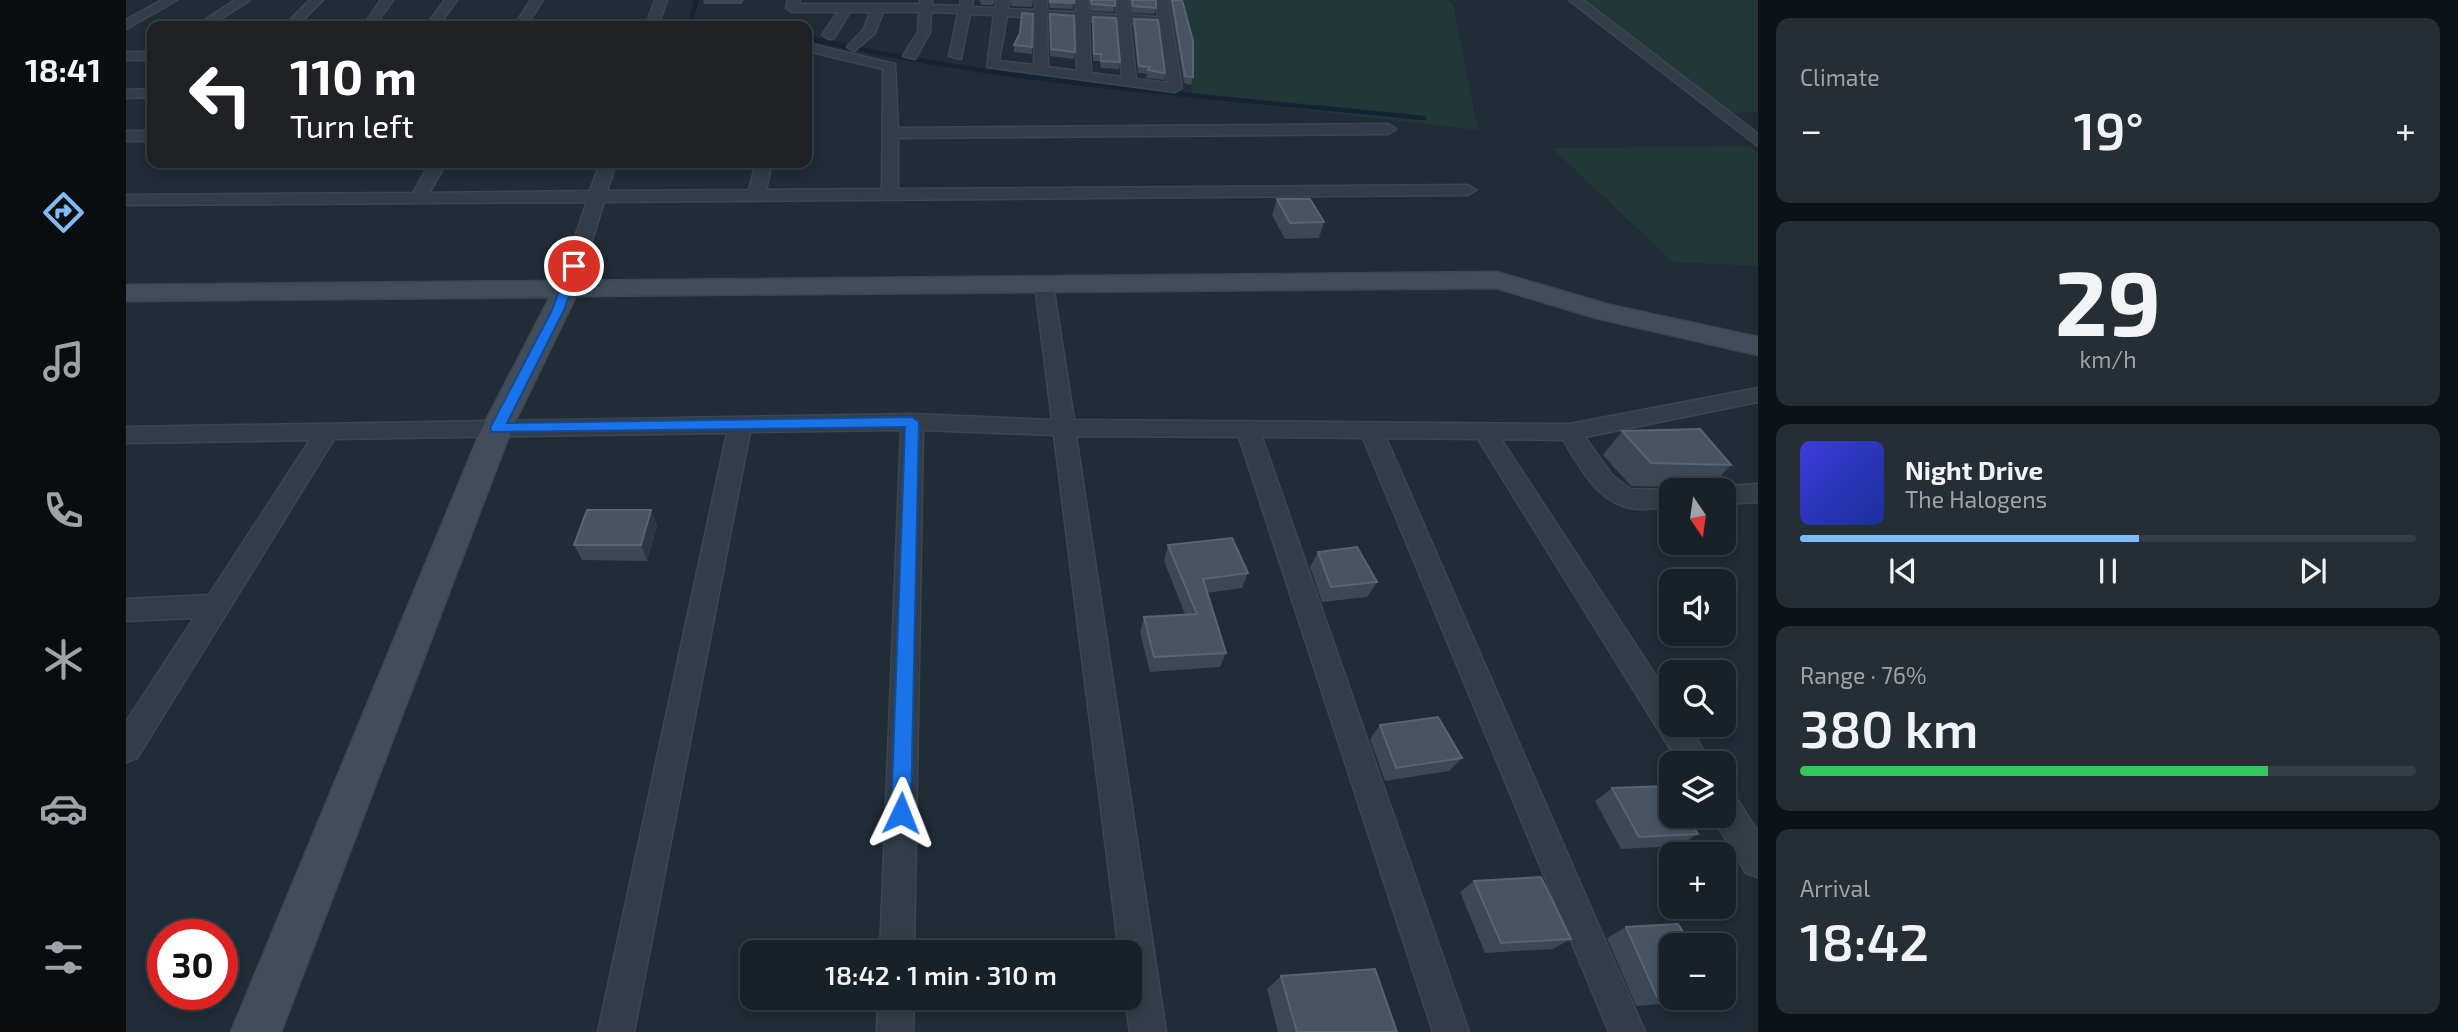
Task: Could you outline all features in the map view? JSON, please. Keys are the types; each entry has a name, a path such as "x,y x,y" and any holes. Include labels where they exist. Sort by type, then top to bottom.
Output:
{"street":[{"path":"126,25 171,0"},
{"path":"210,21 244,0"},
{"path":"295,21 317,0"},
{"path":"372,21 387,0"},
{"path":"436,21 451,0"},
{"path":"523,21 537,0"},
{"path":"654,21 661,0"},
{"path":"794,0 792,8 847,8 862,4 878,8 926,4 1041,7 1082,16 1167,21"},
{"path":"1082,0 1083,76"},
{"path":"1122,0 1129,82"},
{"path":"1002,6 992,64 1175,88 1162,0"},
{"path":"1575,0 1758,141"},
{"path":"911,56 924,32 926,4"},
{"path":"956,56 967,5"},
{"path":"1041,7 1041,71"},
{"path":"829,35 847,8"},
{"path":"854,47 870,30 878,8"},
{"path":"888,27 894,8"},
{"path":"812,48 890,67 890,195"},
{"path":"126,56 147,56"},
{"path":"126,94 147,93"},
{"path":"890,133 1388,129"},
{"path":"126,136 147,136"},
{"path":"418,198 435,168"},
{"path":"256,1032 498,428 563,299 606,168"},
{"path":"756,196 763,168"},
{"path":"126,200 1468,190"},
{"path":"126,312 563,299 1044,295 1512,300 1528,291 1758,346"},
{"path":"126,293 563,299"},
{"path":"1044,295 1149,1032"},
{"path":"126,435 912,422 1062,428 1570,432 1758,395"},
{"path":"897,940 912,422"},
{"path":"616,1032 740,425"},
{"path":"1248,429 1451,1032"},
{"path":"1371,430 1627,1032"},
{"path":"126,747 327,432"},
{"path":"1485,432 1688,751"},
{"path":"1570,432 1598,476 1612,489 1633,500 1659,499"},
{"path":"1736,494 1758,493"},
{"path":"126,610 217,606"},
{"path":"1736,826 1758,861"},
{"path":"895,1032 896,1010"}],"green space":[{"path":"1184,0 1447,0 1453,4 1478,130 1192,97"},
{"path":"1585,0 1758,0 1758,112 1733,113"},
{"path":"1749,146 1758,154 1758,266 1673,262 1552,148"}],"building":[{"path":"1074,0 1074,3 1050,2"},
{"path":"1091,0 1115,0 1115,6 1092,4"},
{"path":"1132,0 1156,0 1156,8 1133,6"},
{"path":"1172,0 1182,0 1193,41 1193,77 1185,76"},
{"path":"1022,13 1033,14 1032,47 1014,45 1020,33"},
{"path":"1050,14 1074,16 1075,52 1051,49"},
{"path":"1093,17 1116,18 1120,62 1101,61 1101,54 1094,54"},
{"path":"1134,19 1158,20 1165,73 1139,66"},
{"path":"1277,199 1310,199 1324,222 1290,223"},
{"path":"1700,429 1731,465 1651,463 1622,431"},
{"path":"587,510 651,510 641,545 574,545"},
{"path":"1232,538 1248,573 1203,579 1226,653 1154,657 1144,617 1197,614 1168,545"},
{"path":"1357,547 1377,582 1331,587 1318,552"},
{"path":"1438,717 1462,758 1396,768 1380,725"},
{"path":"1659,786 1659,828 1694,828 1698,834 1639,837 1612,788"},
{"path":"1541,877 1571,939 1501,943 1474,881"},
{"path":"1678,924 1684,933 1659,933 1659,997 1657,997 1626,927"},
{"path":"1375,969 1397,1032 1297,1032 1281,976"}],"waterway":[{"path":"691,21 696,0"},
{"path":"812,39 883,54 1037,78 1424,118"}],"route":[{"path":"574,266 558,310 498,428 912,422 901,813"}]}
